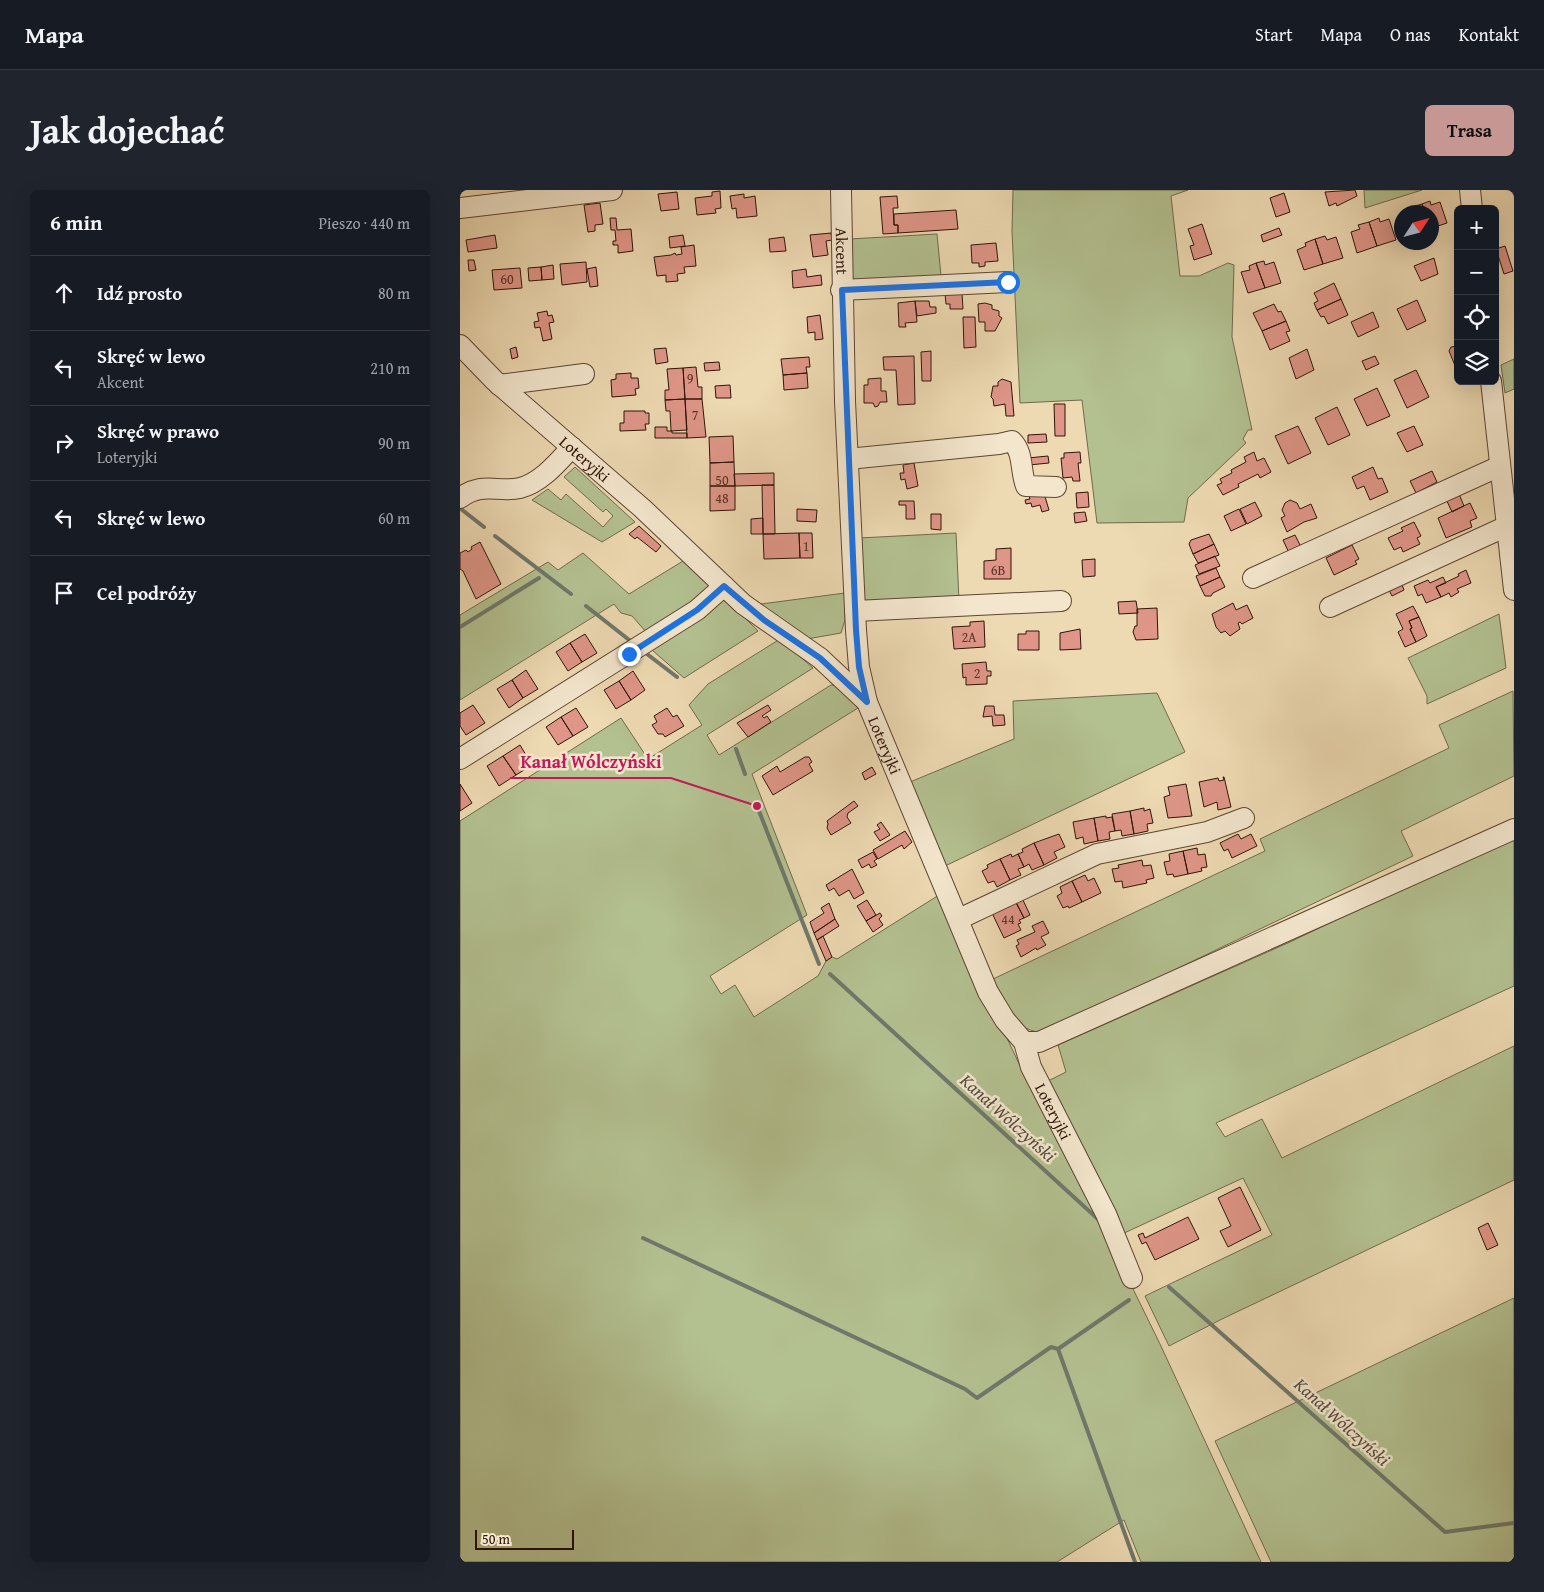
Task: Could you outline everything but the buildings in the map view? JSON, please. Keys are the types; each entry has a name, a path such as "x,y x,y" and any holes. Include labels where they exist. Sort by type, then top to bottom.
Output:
{"street":[{"path":"460,208 612,190"},
{"name":"Akcent","path":"840,190 848,459 856,611 859,667 867,702"},
{"path":"1470,190 1472,205"},
{"path":"842,290 1008,282"},
{"name":"Loteryjki","path":"460,345 499,385 642,508 724,586 764,620 820,658 867,702 988,992 1005,1020 1024,1042 1031,1066 1106,1214 1132,1278"},
{"path":"499,385 584,374"},
{"path":"1491,385 1514,590"},
{"path":"848,459 999,444 1012,441 1020,454 1026,486 1056,487"},
{"path":"460,498 475,489 486,487 523,488 548,472 572,447"},
{"path":"1253,578 1500,466"},
{"path":"1330,608 1507,526"},
{"path":"460,760 697,610 724,586"},
{"path":"856,611 1061,601"},
{"path":"959,919 1097,854 1207,832 1244,818"},
{"path":"1024,1042 1039,1042 1514,828"}],"green space":[{"path":"1013,190 1188,190 1171,196 1180,276 1199,276 1228,263 1234,265 1232,337 1252,430 1248,430 1243,439 1246,443 1188,498 1184,522 1097,523 1082,400 1020,403 1012,231"},
{"path":"1364,190 1422,190 1365,208"},
{"path":"937,234 941,276 850,280 850,239"},
{"path":"1514,359 1514,389 1505,393 1501,365"},
{"path":"575,467 635,522 602,542 532,500 548,489 561,500 566,494 603,527 613,516 606,509 603,512 564,477"},
{"path":"956,533 959,601 863,606 859,538"},
{"path":"583,553 629,594 688,558 713,584 697,602 647,633 632,616 621,613 614,604 460,700 460,615 548,562 558,570"},
{"path":"845,593 845,620 841,633 807,639 761,604"},
{"path":"723,596 758,631 684,678 652,650"},
{"path":"1499,614 1506,668 1427,704 1427,696 1408,658"},
{"path":"780,639 813,668 707,735 719,755 831,685 837,686 858,708 752,774 807,915 710,976 721,994 735,985 754,1017 818,976 826,961 832,957 837,959 939,895 1032,1091 1060,1140 1160,1344 1261,1562 1141,1562 1124,1520 1057,1562 460,1562 460,821 621,718 648,759 702,725 689,705 708,684"},
{"path":"1513,691 1514,776 1401,831 1413,856 1042,1033 1022,1026 1015,1021 1005,1007 993,979 1265,851 1260,839 1449,748 1439,725"},
{"path":"1157,693 1185,752 945,866 910,782 1014,739 1013,701"},
{"path":"1507,835 1514,841 1514,986 1216,1123 1225,1137 1262,1119 1282,1158 1514,1046 1514,1180 1169,1346 1145,1296 1272,1235 1243,1178 1120,1235 1046,1082 1066,1072 1058,1045 1290,942 1494,844"},
{"path":"1514,1298 1514,1562 1271,1562 1215,1441"}],"waterway":[{"name":"Kanał Wólczyński","path":"461,509 484,527"},
{"name":"Kanał Wólczyński","path":"495,536 571,594"},
{"path":"460,627 539,578"},
{"name":"Kanał Wólczyński","path":"586,606 633,643"},
{"name":"Kanał Wólczyński","path":"643,651 677,677"},
{"name":"Kanał Wólczyński","path":"736,749 745,774"},
{"name":"Kanał Wólczyński","path":"757,806 819,964"},
{"name":"Kanał Wólczyński","path":"830,974 1100,1221"},
{"path":"643,1238 965,1389 977,1398 1051,1347 1058,1349 1129,1300"},
{"name":"Kanał Wólczyński","path":"1169,1287 1445,1532 1514,1523"},
{"path":"1058,1349 1135,1562"}],"place":[{"name":"Kanał Wólczyński","path":"757,806"}],"route":[{"path":"629,654 697,610 724,586 764,620 792,637 820,658 867,702 859,667 856,630 845,401 842,290 1008,282"}]}
